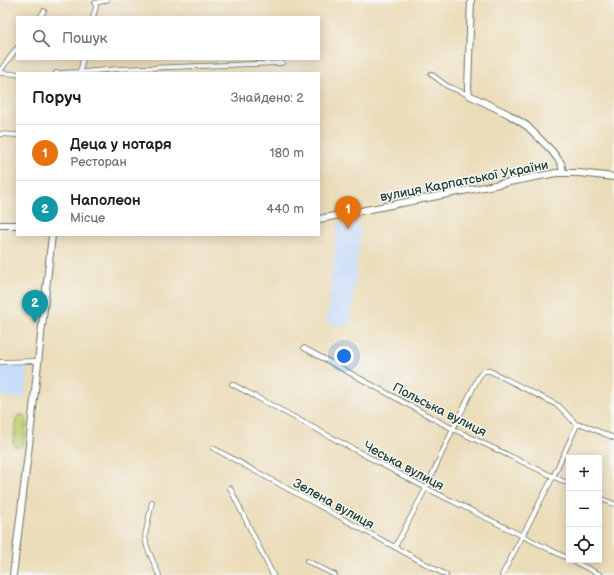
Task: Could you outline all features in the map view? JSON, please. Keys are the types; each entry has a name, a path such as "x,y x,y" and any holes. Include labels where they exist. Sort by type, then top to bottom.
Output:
{"street":[{"path":"93,16 96,7 95,2 107,0"},
{"path":"469,95 471,0"},
{"path":"41,16 44,11"},
{"path":"16,49 0,72 16,74"},
{"path":"80,72 83,60"},
{"path":"90,72 118,69 282,63"},
{"path":"431,74 447,86 508,114 527,126 550,150 560,163 563,172"},
{"path":"0,134 16,135"},
{"name":"вулиця Карпатської України","path":"320,219 563,172 614,177"},
{"path":"0,225 16,225"},
{"path":"13,575 52,236"},
{"name":"Польська вулиця","path":"304,348 453,429 566,483"},
{"path":"0,362 38,361"},
{"path":"395,547 426,488 478,378 484,371 487,370 559,406 577,425 584,425 614,438"},
{"name":"Чеська вулиця","path":"232,384 426,488 566,558"},
{"path":"502,575 553,477 577,425"},
{"name":"Зелена вулиця","path":"213,448 446,575"},
{"path":"230,488 273,575"},
{"path":"602,499 614,504"},
{"path":"152,502 145,536 147,547 159,575"},
{"path":"307,561 335,575"},
{"name":"Чеська вулиця","path":"576,563 601,575"}],"shaded area":[{"path":"355,221 357,228 361,228 350,326 327,324 338,223 342,224"},
{"path":"0,366 28,366 24,399 0,396"}],"green space":[{"path":"19,415 24,415 27,419 24,443 21,447 15,447 13,443 16,419"}],"place":[{"name":"Деца у нотаря","path":"348,229"},
{"name":"Наполеон","path":"35,323"}]}
